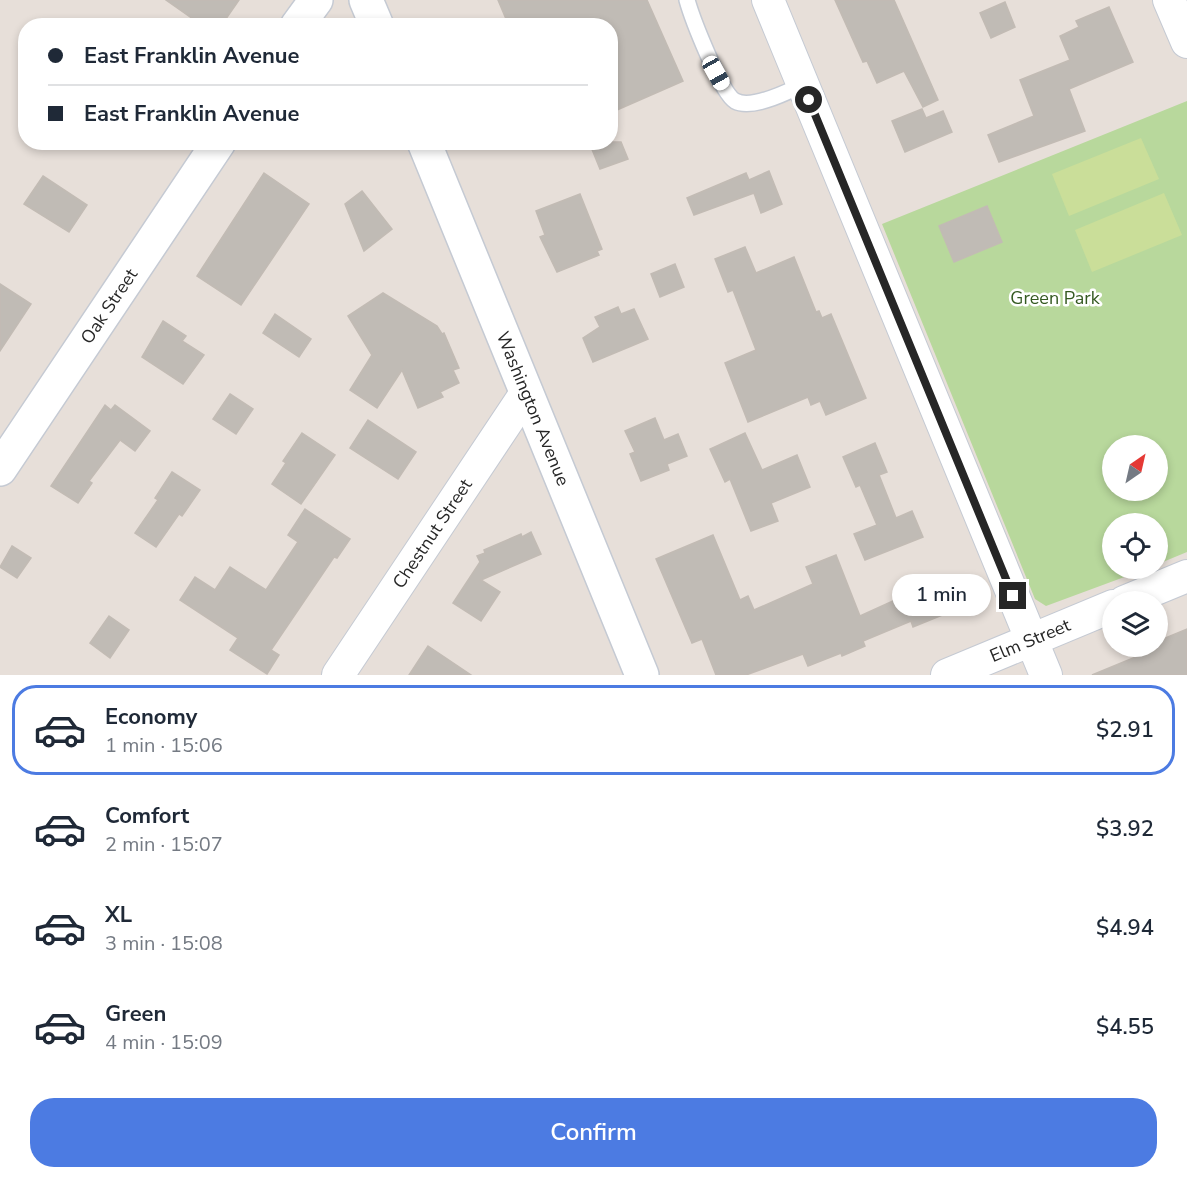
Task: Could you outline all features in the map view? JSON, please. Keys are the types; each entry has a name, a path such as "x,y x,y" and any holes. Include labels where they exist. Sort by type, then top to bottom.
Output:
{"street":[{"path":"303,18 316,0"},
{"path":"366,0 374,18"},
{"path":"768,0 1046,675"},
{"path":"1170,0 1187,42"},
{"name":"Oak Street","path":"0,469 214,150"},
{"name":"Washington Avenue","path":"427,150 642,675"},
{"name":"Chestnut Street","path":"338,675 526,393"},
{"path":"1151,591 1187,576"},
{"name":"Elm Street","path":"947,675 1102,610"}],"lane":[{"path":"687,0 716,73 735,101 746,103 767,100 802,85"}],"green space":[{"name":"Green Park","path":"1187,101 1187,552 1168,560 1168,513 1102,513 1102,579 1119,579 1046,606 1035,599 882,224"},
{"path":"1141,138 1159,179 1069,216 1052,174"},
{"path":"1164,193 1182,235 1092,272 1075,230"}],"building":[{"path":"166,0 239,0 227,18 192,18"},
{"path":"498,0 647,0 683,81 618,109 618,18 506,18"},
{"path":"835,0 894,0 938,100 923,107 904,71 877,83 867,61 863,62"},
{"path":"1005,2 1015,27 991,38 980,13"},
{"path":"1109,7 1133,62 1069,89 1085,131 999,162 988,135 1034,116 1020,80 1070,60 1060,36 1079,27 1076,21"},
{"path":"922,109 926,118 943,111 952,132 905,152 892,121"},
{"path":"618,142 621,142 628,159 600,169 592,150 618,150"},
{"path":"769,171 782,204 761,213 754,193 694,215 687,198 746,173 749,180"},
{"path":"264,173 309,204 241,305 197,276"},
{"path":"43,176 87,205 69,232 24,204"},
{"path":"362,191 392,229 364,251 345,204"},
{"path":"580,194 602,249 597,251 599,255 557,272 540,237 545,235 536,211"},
{"path":"987,206 1002,242 954,262 939,226"},
{"path":"745,247 756,273 794,257 816,312 819,311 822,318 831,314 866,398 826,415 820,401 811,405 808,397 748,422 725,363 756,350 733,290 728,292 715,259"},
{"path":"675,264 684,287 660,297 651,274"},
{"path":"0,284 31,304 0,351"},
{"path":"383,293 437,326 442,334 444,333 459,368 453,370 459,383 440,392 443,397 418,408 402,370 377,408 350,390 372,355 348,316"},
{"path":"618,307 621,314 634,309 648,339 593,362 583,338 600,327 595,317"},
{"path":"275,314 311,339 299,357 263,333"},
{"path":"163,321 186,336 182,341 204,355 183,384 142,357"},
{"path":"230,394 253,409 236,434 213,419"},
{"path":"105,405 111,410 115,405 150,431 135,451 120,440 89,481 92,483 78,503 51,486"},
{"path":"655,418 664,440 678,434 687,456 667,464 669,470 641,481 630,454 635,452 625,431"},
{"path":"368,420 416,452 398,479 350,448"},
{"path":"302,433 335,455 301,504 272,484 286,463 283,461"},
{"path":"745,433 762,470 797,455 810,487 771,503 778,521 751,531 730,479 725,482 710,449"},
{"path":"875,443 887,472 879,475 896,518 912,511 923,537 865,560 854,534 877,525 860,485 856,487 843,457"},
{"path":"172,472 200,490 182,516 179,514 156,547 135,533 158,500 155,498"},
{"path":"305,509 350,539 337,558 334,557 271,650 279,655 267,674 230,650 238,638 180,600 195,577 215,590 230,567 266,590 298,542 288,535"},
{"path":"531,532 541,554 481,580 500,592 481,621 453,603 480,562 477,556 485,553 484,550"},
{"path":"713,535 740,600 748,596 754,610 813,584 806,567 836,555 860,616 939,580 952,611 913,627 911,621 863,641 865,646 842,656 841,653 808,666 803,654 746,675 716,675 702,639 692,643 656,559"},
{"path":"12,546 31,558 17,578 0,567"},
{"path":"109,616 129,630 110,658 90,643"},
{"path":"1187,629 1187,675 1092,675 1136,657 1168,657 1168,637"},
{"path":"428,646 471,675 409,675"}],"route":[{"path":"809,100 896,317 1013,596"}]}
